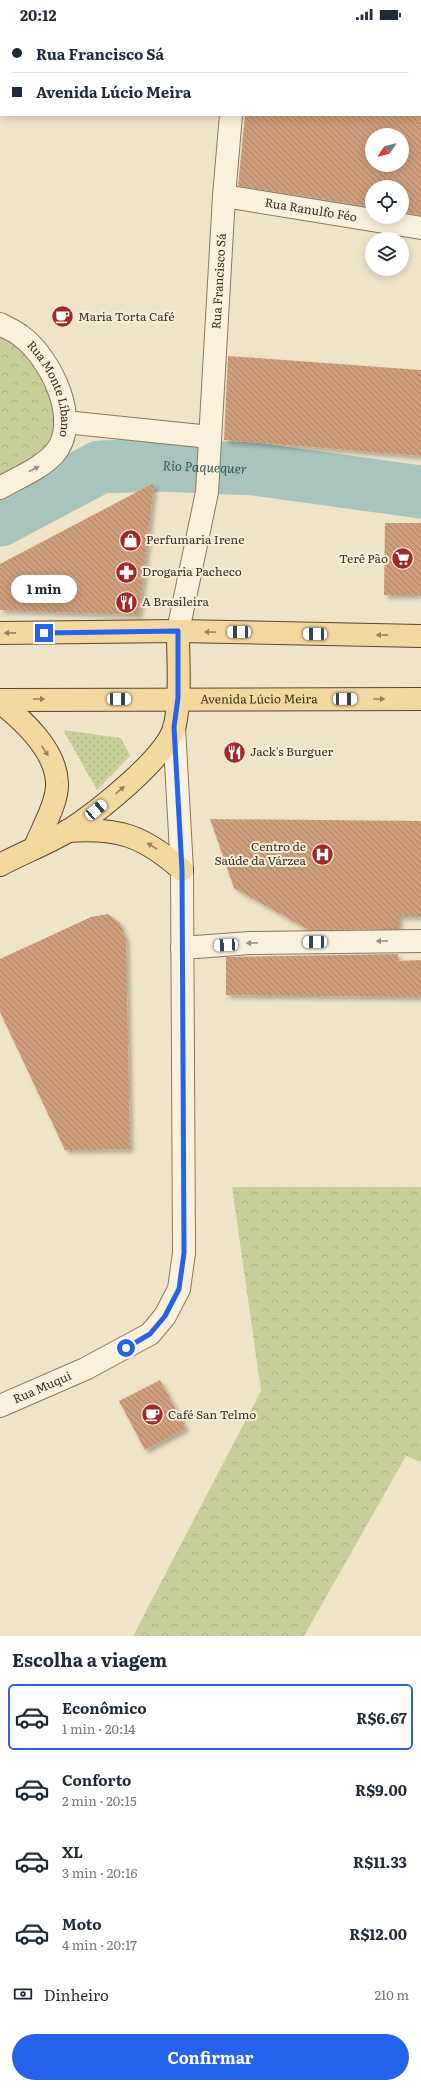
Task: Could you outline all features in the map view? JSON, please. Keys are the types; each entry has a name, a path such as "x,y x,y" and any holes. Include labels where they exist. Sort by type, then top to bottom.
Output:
{"main road":[{"path":"0,865 67,831 107,801 150,762 165,745 174,727 178,698 178,631"},
{"path":"0,633 178,631 421,636"},
{"name":"Avenida Lúcio Meira","path":"0,701 178,698 421,699"},
{"path":"0,701 14,713 33,734 53,765 57,784 55,795 34,847"},
{"path":"67,831 104,829 124,834 148,843 182,870"}],"street":[{"name":"Rua Francisco Sá","path":"178,631 207,492 224,196 231,116"},
{"name":"Rua Ranulfo Féo","path":"224,196 421,228"},
{"name":"Rua Monte Líbano","path":"0,324 21,336 43,358 58,387 64,408 65,422 61,444 54,454 41,465 0,488"},
{"path":"65,422 210,442"},
{"path":"174,727 182,870 182,948 250,943 421,941"},
{"name":"Rua Muqui","path":"0,1406 85,1369 150,1334 165,1316 179,1289 184,1253 182,948"}],"green space":[{"path":"0,330 31,353 53,386 57,425 42,460 0,480"},
{"path":"63,730 121,738 130,756 97,790"},
{"path":"232,1187 421,1187 421,1462 406,1456 304,1636 133,1636 261,1391"}],"building":[{"path":"245,116 421,116 421,215 409,213 409,180 365,180 365,206 238,186"},
{"path":"228,356 421,370 421,456 224,440"},
{"path":"154,483 139,615 0,610 0,564"},
{"name":"Terê Pão","path":"385,523 421,523 421,595 384,595"},
{"name":"Centro de Saúde da Várzea","path":"210,819 421,821 421,916 399,916 399,929 309,930 234,888"},
{"path":"108,914 120,923 126,939 130,1149 65,1150 0,1012 0,959 91,917"},
{"path":"398,954 398,961 421,960 421,997 226,995 226,957"},
{"name":"Café San Telmo","path":"160,1380 186,1428 145,1450 119,1401"}],"waterway":[{"name":"Rio Paquequer","path":"0,520 100,467 159,465 254,469 421,492"}],"place":[{"name":"Maria Torta Café","path":"63,317"},
{"name":"Perfumaria Irene","path":"131,540"},
{"name":"Terê Pão","path":"403,559"},
{"name":"Drogaria Pacheco","path":"126,572"},
{"name":"A Brasileira","path":"126,602"},
{"name":"Jack's Burguer","path":"234,752"},
{"name":"Centro de Saúde da Várzea","path":"322,854"},
{"name":"Café San Telmo","path":"153,1415"}],"route":[{"path":"44,633 178,631 178,698 174,727 182,870 182,1163 184,1253 179,1289 165,1316 150,1334 126,1348"}]}
